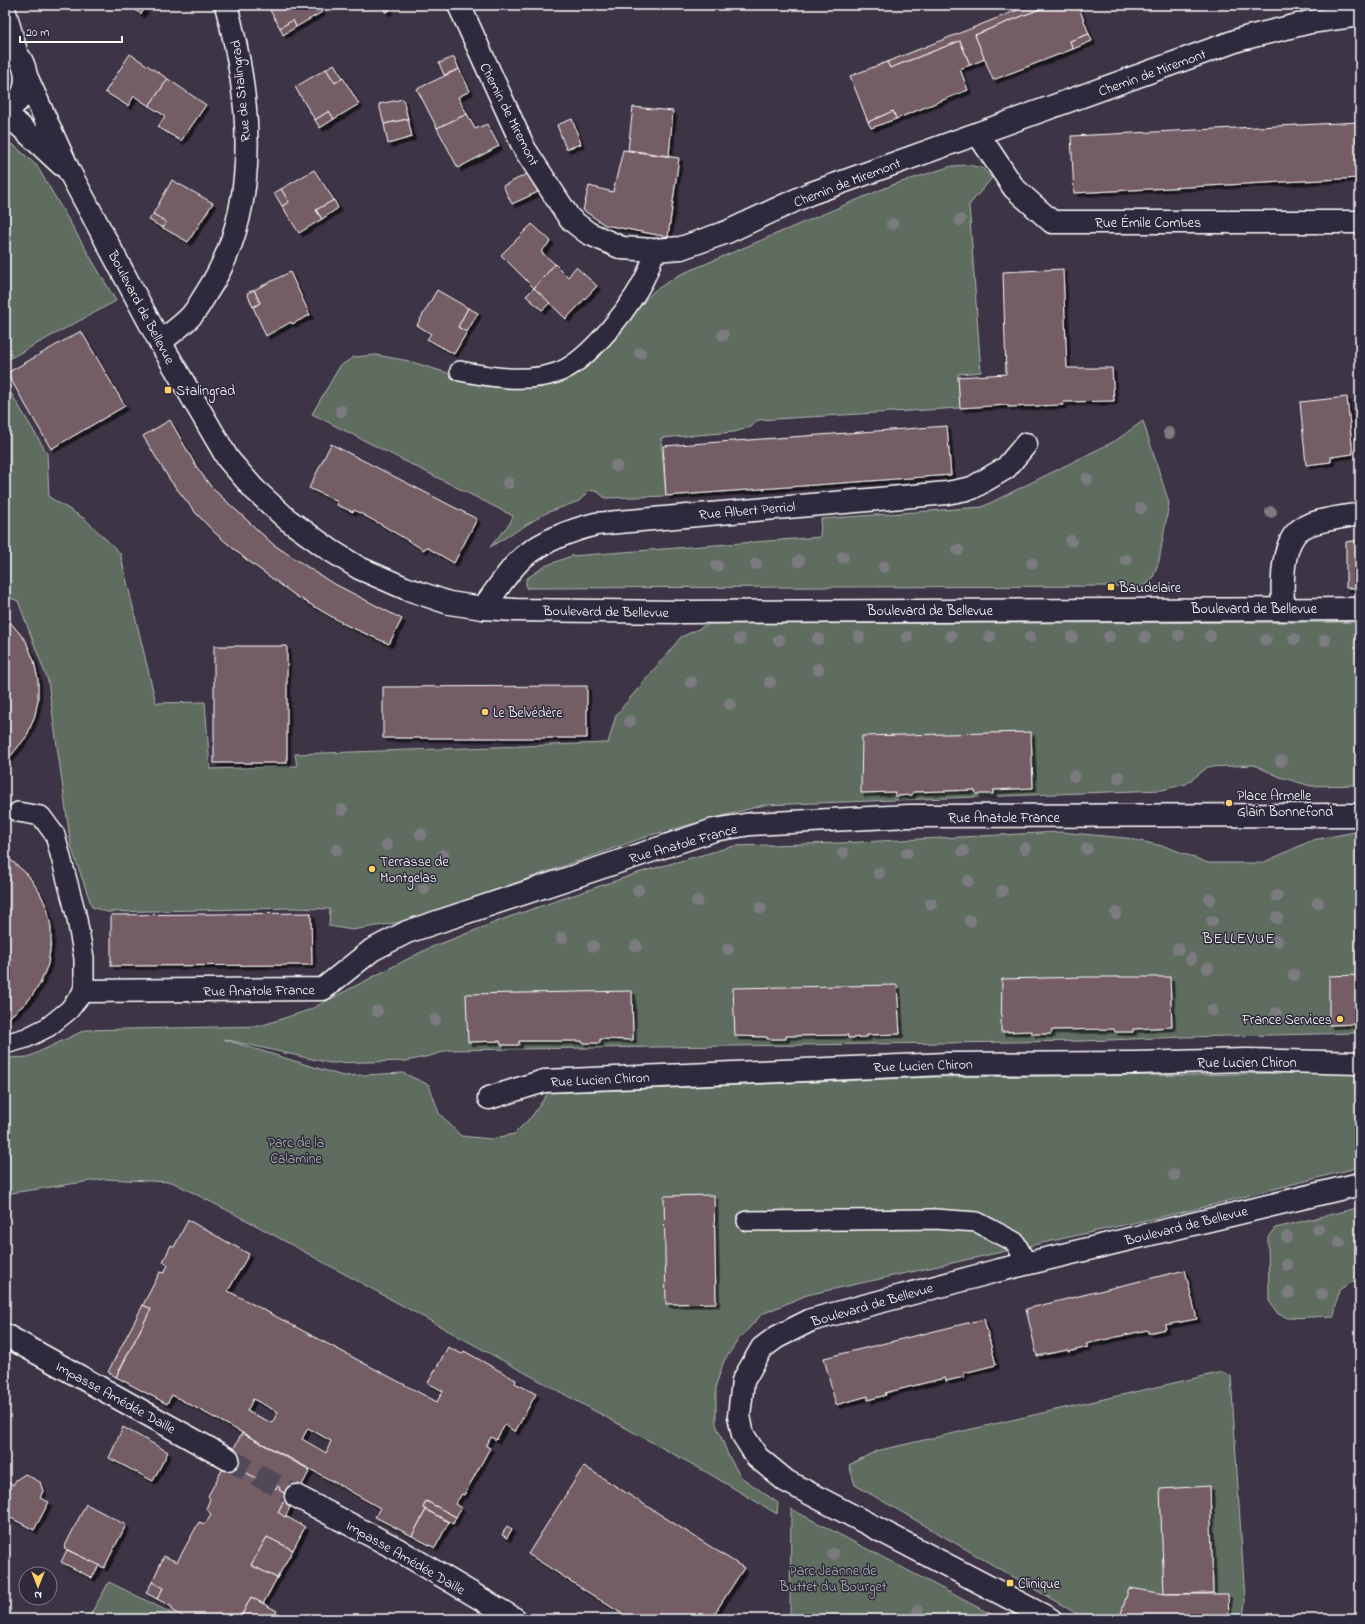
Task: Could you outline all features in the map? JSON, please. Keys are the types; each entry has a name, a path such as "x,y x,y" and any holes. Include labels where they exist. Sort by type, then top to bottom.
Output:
{"street":[{"name":"Rue de Stalingrad","path":"160,342 192,315 213,283 228,254 242,206 247,137 238,50 226,5"},
{"name":"Chemin de Miremont","path":"459,5 524,148 570,219 588,233 622,248 654,250 681,248 727,232 809,194 1241,39 1310,22 1360,15"},
{"name":"Boulevard de Bellevue","path":"5,12 11,51 22,61 26,76 69,171 160,342 228,459 254,489 288,520 330,550 359,568 405,588 449,603 483,608 681,612 1283,608 1360,609"},
{"path":"5,112 14,106 21,97 25,87 26,76"},
{"name":"Boulevard de Bellevue","path":"5,112 69,171"},
{"name":"Rue Émile Combes","path":"978,134 1014,188 1052,222 1360,222"},
{"name":"Rue Albert Perriol","path":"483,608 525,556 547,542 582,527 612,522 947,493 972,488 1006,468 1026,444"},
{"path":"1283,608 1282,586 1289,545 1298,531 1308,526 1360,514"},
{"name":"Rue Anatole France","path":"84,992 323,989 372,950 407,932 714,830 751,824 909,816 1360,815"},
{"name":"Rue Lucien Chiron","path":"489,1098 544,1081 923,1065 1246,1060 1360,1063"},
{"name":"Boulevard de Bellevue","path":"1050,1619 786,1481 757,1458 743,1436 739,1416 743,1381 762,1348 777,1337 811,1320 996,1270 1027,1264 1360,1184"},
{"name":"Impasse Amédée Daille","path":"5,1335 228,1459"},
{"name":"Impasse Amédée Daille","path":"296,1496 395,1548 514,1619"}],"lane":[{"path":"460,371 504,378 538,377 556,373 574,364 610,330 635,294 649,268 654,250"},
{"path":"5,1044 26,1038 48,1027 69,1010 84,992 84,958 76,914 55,835 41,816 18,812"},
{"path":"747,1221 936,1218 977,1222 1015,1242 1027,1264"}],"green space":[{"path":"5,142 15,146 37,166 116,301 5,361"},
{"path":"968,165 982,168 992,178 969,205 981,372 958,374 960,408 758,420 751,427 734,432 661,438 666,496 605,498 598,492 590,490 579,501 546,513 490,547 510,523 513,516 312,414 340,366 354,357 376,355 409,361 470,380 522,385 622,326 654,291 679,275 892,185 952,166"},
{"path":"5,383 47,453 49,497 85,519 120,553 156,703 205,702 210,769 297,766 295,754 608,743 616,715 681,637 709,624 1360,622 1360,785 1311,786 1280,777 1254,765 1208,767 1186,784 1162,790 764,805 651,835 408,921 352,930 329,926 330,909 292,908 107,912 92,907 71,846 48,681 18,601 5,596"},
{"path":"1143,421 1169,503 1159,561 1152,580 1143,586 526,588 526,579 545,566 571,556 820,537 821,519 982,507 1115,441"},
{"name":"Parc de la Calamine","path":"1360,831 1360,1033 1083,1041 449,1050 406,1061 330,1063 223,1039 343,1076 403,1073 429,1085 439,1113 461,1136 491,1139 514,1134 532,1116 548,1093 935,1077 1196,1075 1360,1071 1360,1167 1192,1210 807,1295 762,1314 738,1340 724,1361 716,1385 716,1424 728,1455 741,1477 778,1503 777,1514 708,1473 248,1221 172,1182 104,1179 5,1194 5,1058 28,1057 85,1030 260,1026 309,1010 427,949 509,917 641,872 734,846 840,843 1060,832 1126,838 1167,847 1208,863 1262,863 1313,840"},
{"path":"1357,1208 1360,1214 1360,1279 1339,1290 1334,1316 1288,1318 1278,1314 1269,1301 1268,1237 1275,1228"},
{"path":"1222,1372 1231,1376 1245,1600 1243,1619 1086,1619 855,1485 849,1465 876,1451"},
{"name":"Parc Jeanne de Buttet du Bourget","path":"791,1509 1000,1619 790,1619"},
{"path":"109,1582 183,1619 88,1619"}],"building":[{"path":"127,5 147,5 141,14"},
{"path":"267,5 318,5 322,12 296,27 293,20 280,28"},
{"path":"383,5 389,5 389,11 385,12"},
{"path":"1030,5 1050,5 975,35 985,59 970,65 960,41 890,68 887,62"},
{"path":"1050,5 1078,5 1089,34 1070,41 1073,49 993,80 975,35"},
{"path":"293,20 296,27 283,35 280,28"},
{"path":"1089,34 1092,41 1073,49 1070,41"},
{"path":"960,41 970,65 960,69 968,90 896,119 893,111 868,122 850,76 887,62 890,68"},
{"path":"130,54 168,79 149,106 134,96 128,106 105,92"},
{"path":"454,57 459,69 444,75 439,63"},
{"path":"334,64 343,78 335,83 326,69"},
{"path":"326,69 335,83 343,78 359,104 334,119 329,111 315,120 295,87"},
{"path":"459,69 470,91 458,97 467,114 437,128 417,89"},
{"path":"168,79 206,105 181,141 158,127 165,116 149,106"},
{"path":"403,99 408,119 384,124 379,104"},
{"path":"633,107 673,111 669,156 628,150"},
{"path":"329,111 334,119 320,128 315,120"},
{"path":"893,111 896,119 871,128 868,122"},
{"path":"467,114 475,129 487,124 499,146 458,168 437,128"},
{"path":"408,119 412,137 388,144 384,124"},
{"path":"572,119 581,144 566,149 557,125"},
{"path":"1360,122 1360,178 1074,193 1071,136"},
{"path":"623,150 679,158 668,237 605,225 583,210 589,186 613,192"},
{"path":"314,170 334,200 316,210 322,219 299,233 282,206 289,202 281,189"},
{"path":"529,173 538,192 512,204 503,186"},
{"path":"172,180 213,203 188,242 163,228 166,222 153,214"},
{"path":"281,189 289,202 282,206 274,193"},
{"path":"334,200 338,208 322,219 316,210"},
{"path":"153,214 166,222 163,228 149,220"},
{"path":"532,224 551,241 541,252 555,264 534,288 501,255"},
{"path":"555,264 568,277 576,267 597,286 566,319 534,288"},
{"path":"1063,269 1067,368 1112,368 1114,401 1063,402 1063,405 1008,407 1008,405 960,408 958,377 1006,374 1003,272"},
{"path":"290,272 310,315 292,324 291,322 266,336 253,307 260,303 254,290"},
{"path":"534,288 550,303 542,310 526,296"},
{"path":"254,290 260,303 253,307 247,293"},
{"path":"437,290 468,308 458,327 467,332 454,354 427,339 431,334 417,325"},
{"path":"468,308 478,313 467,332 458,327"},
{"path":"81,331 125,406 51,449 7,373"},
{"path":"1347,397 1353,454 1331,457 1331,462 1306,465 1300,402"},
{"path":"170,420 196,466 212,488 274,545 329,581 402,619 389,644 346,625 296,596 247,560 215,533 195,512 170,480 143,436"},
{"path":"947,426 951,475 666,496 663,446"},
{"path":"331,444 477,519 454,563 426,547 424,550 354,510 353,512 337,505 338,502 309,488"},
{"path":"1360,540 1360,588 1346,588 1346,542"},
{"path":"5,616 26,641 34,661 38,680 38,700 35,715 27,736 5,763"},
{"path":"214,646 287,646 287,763 214,763"},
{"name":"Le Belvédère","path":"587,686 587,738 383,738 383,687"},
{"path":"1031,732 1033,788 993,790 993,794 976,794 975,790 913,792 912,795 895,796 895,792 861,793 862,736"},
{"path":"5,855 28,875 40,893 47,908 51,927 51,942 48,964 40,984 28,1001 5,1021"},
{"path":"311,913 312,965 111,966 111,915"},
{"path":"1360,975 1360,1024 1329,1025 1329,976"},
{"path":"1170,977 1172,1027 1133,1029 1133,1032 1115,1032 1114,1029 1052,1030 1051,1034 1032,1034 1032,1031 1001,1032 1002,979"},
{"path":"897,985 900,1034 867,1035 867,1037 848,1038 848,1035 786,1036 786,1039 735,1036 733,988"},
{"path":"632,991 633,1040 600,1039 600,1043 582,1043 582,1041 519,1041 519,1045 501,1045 500,1041 468,1042 466,994"},
{"path":"714,1195 716,1303 666,1304 664,1196"},
{"path":"188,1220 249,1254 228,1291 437,1402 443,1391 428,1383 448,1347 462,1354 464,1351 516,1380 515,1383 536,1394 515,1432 505,1425 496,1440 491,1437 486,1446 490,1448 464,1495 462,1494 455,1504 461,1508 456,1517 426,1501 423,1508 426,1510 412,1536 375,1517 380,1508 334,1482 172,1395 167,1404 116,1377 151,1309 143,1305 160,1272 164,1273 168,1265 163,1262 171,1245 174,1247","holes":["253,1399 278,1412 272,1423 247,1411","308,1428 331,1441 326,1453 302,1439"]},
{"path":"1185,1270 1197,1319 1165,1325 1166,1329 1148,1333 1147,1330 1086,1344 1088,1347 1068,1352 1068,1350 1037,1356 1026,1309"},
{"path":"143,1305 151,1309 116,1377 108,1372"},
{"path":"984,1319 996,1365 964,1373 964,1377 946,1381 945,1378 885,1393 886,1395 868,1400 868,1396 836,1405 824,1358"},
{"path":"123,1427 168,1452 153,1481 109,1458"},
{"path":"242,1433 310,1470 296,1496 287,1495 279,1490 280,1488 277,1486 276,1489 264,1480 262,1482 259,1480 260,1477 257,1476 256,1478 241,1470 242,1468 238,1468 230,1464 228,1459"},
{"path":"228,1459 230,1464 238,1468 242,1468 241,1470 256,1478 257,1476 260,1477 259,1480 262,1482 264,1480 276,1489 277,1486 280,1488 279,1490 287,1495 278,1512 305,1527 293,1550 267,1537 251,1565 277,1578 263,1604 251,1597 240,1619 188,1619 172,1611 172,1607 157,1599 163,1588 152,1582 164,1556 177,1562 199,1522 205,1524 211,1514 206,1509 210,1499 208,1496"},
{"path":"584,1466 744,1568 711,1619 630,1619 528,1554"},
{"path":"25,1474 40,1482 43,1491 40,1498 49,1502 34,1530 5,1515 5,1481 13,1485 16,1480"},
{"path":"1210,1486 1213,1593 1164,1594 1160,1489"},
{"path":"287,1495 296,1496 285,1517 278,1512"},
{"path":"426,1501 456,1517 453,1524 423,1508"},
{"path":"86,1504 126,1525 104,1568 64,1548"},
{"path":"426,1510 449,1522 435,1548 412,1536"},
{"path":"507,1526 512,1529 507,1538 502,1535"},
{"path":"267,1537 293,1550 277,1578 251,1565"},
{"path":"67,1550 99,1565 92,1578 61,1562"},
{"path":"1356,1579 1360,1579 1360,1592 1359,1592"},
{"path":"152,1582 163,1588 157,1599 146,1593"},
{"path":"1129,1588 1164,1594 1228,1594 1229,1619 1130,1619 1120,1617"},
{"path":"251,1597 277,1611 272,1619 240,1619"}],"tunnel":[{"path":"228,1459 296,1496"}],"place":[{"name":"Stalingrad","path":"168,390"},
{"name":"Baudelaire","path":"1111,587"},
{"name":"Le Belvédère","path":"485,712"},
{"name":"Place Armelle Glain Bonnefond","path":"1229,803"},
{"name":"Terrasse de Montgelas","path":"372,869"},
{"name":"France Services","path":"1340,1019"},
{"name":"Clinique","path":"1010,1583"}],"district":[{"name":"BELLEVUE","path":"1239,938"}]}
